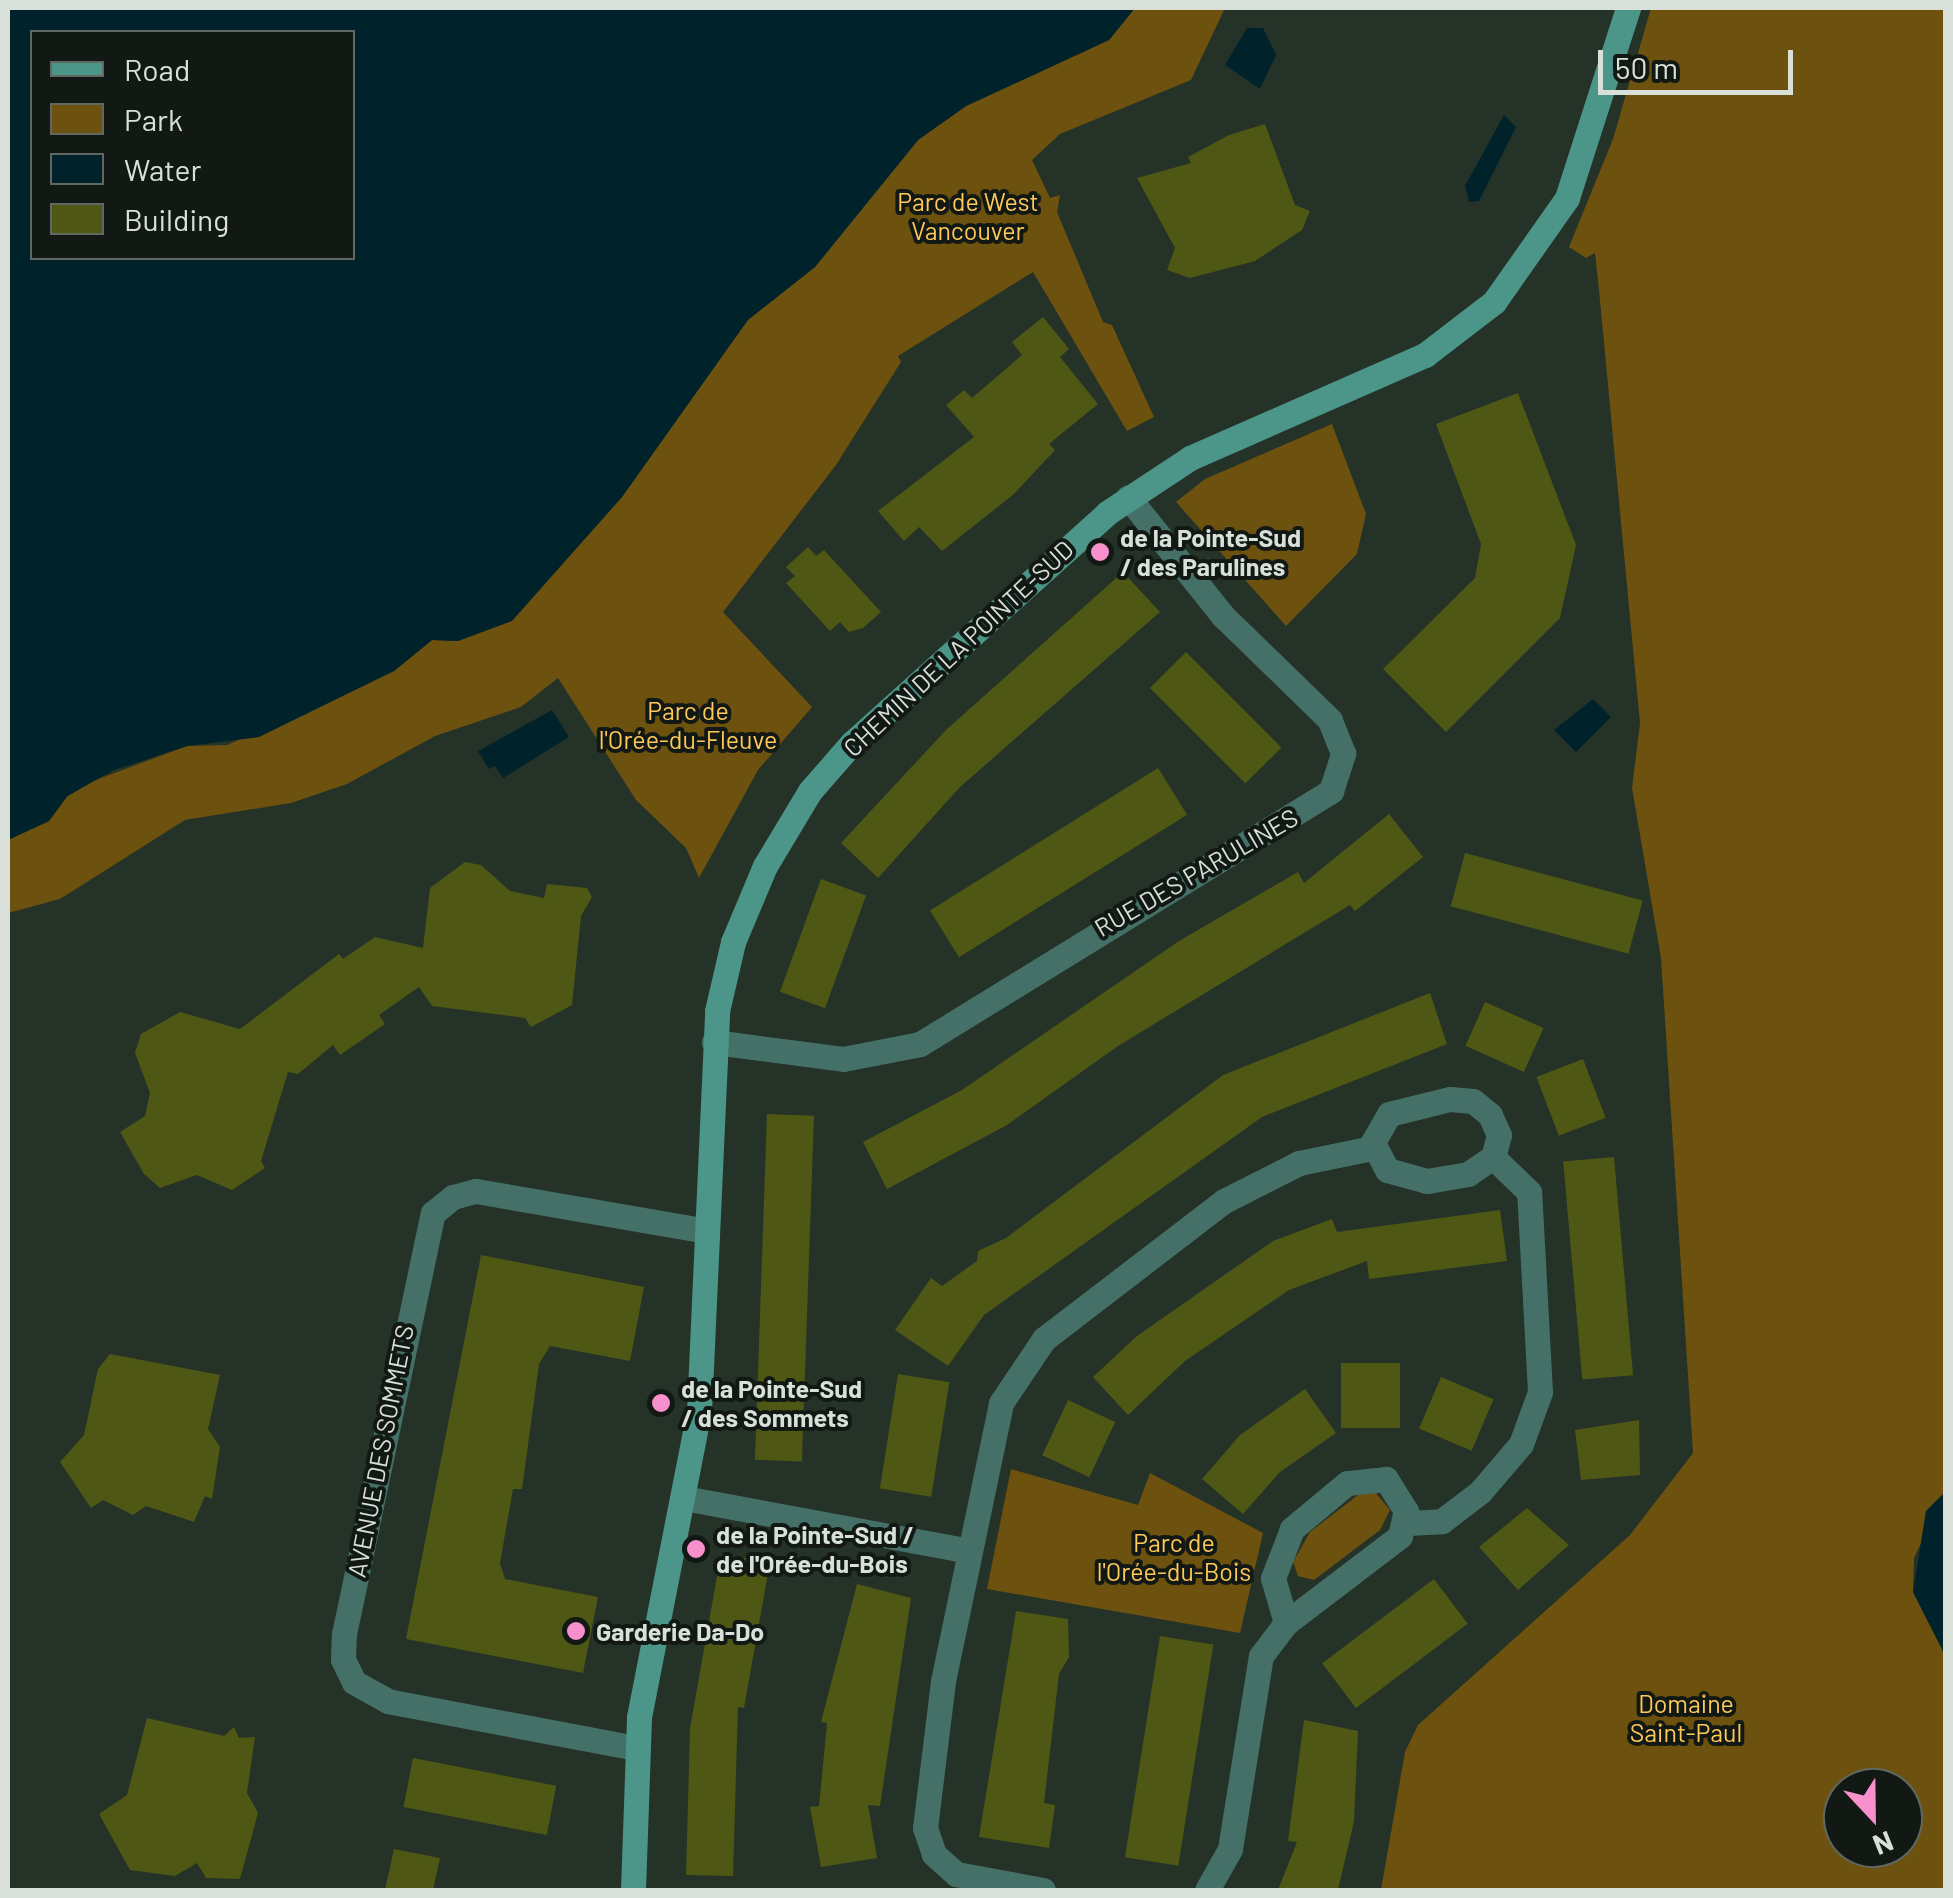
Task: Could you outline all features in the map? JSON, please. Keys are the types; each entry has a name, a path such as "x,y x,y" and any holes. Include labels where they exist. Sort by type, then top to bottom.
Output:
{"street":[{"name":"CHEMIN DE LA POINTE-SUD","path":"633,1890 636,1748 698,1412 714,1042 743,915 810,791 933,666 1128,497 1211,448 1403,367 1494,302 1567,198 1628,8"},
{"name":"RUE DES PARULINES","path":"714,1042 843,1060 920,1044 1331,791 1343,753 1330,720 1223,616 1128,497"},
{"path":"1406,1523 1442,1521 1480,1492 1521,1444 1540,1392 1530,1196 1493,1157 1495,1124 1462,1099 1398,1109 1381,1124 1374,1148 1387,1170 1414,1181 1468,1174 1493,1157"},
{"path":"1044,1890 956,1874 934,1854 926,1828 969,1551 994,1420 1044,1338 1250,1184 1298,1163 1374,1148"},
{"name":"AVENUE DES SOMMETS","path":"636,1748 388,1700 354,1682 342,1647 434,1213 453,1196 476,1192 707,1231"},
{"path":"1207,1890 1230,1849 1256,1674 1286,1623 1390,1546 1406,1523 1396,1486 1374,1475 1324,1499 1292,1529 1277,1559 1273,1597 1286,1623"},
{"path":"684,1498 969,1551"}],"green space":[{"name":"Parc de West Vancouver","path":"1135,8 1225,8 1191,80 1060,134 1032,160 1050,198 1060,195 1057,212 1103,322 1112,325 1154,417 1127,431 1033,272 898,356 901,362 836,465 723,612 812,707 758,770 699,878 686,848 636,800 558,678 521,707 435,736 347,784 291,803 185,820 60,899 8,913 8,840 49,821 67,797 93,781 187,746 227,745 394,671 432,640 458,641 512,620 622,497 747,320 815,267 918,140 966,106 1109,40"},
{"name":"Domaine Saint-Paul","path":"1651,8 1945,8 1946,1492 1914,1558 1913,1592 1945,1655 1945,1890 1381,1890 1405,1752 1418,1725 1630,1535 1693,1453 1661,958 1632,788 1640,723 1599,290 1595,253 1586,258 1569,247 1613,139"},
{"path":"1332,424 1366,514 1357,554 1286,626 1176,502 1205,479"},
{"name":"Parc de l'Orée-du-Bois","path":"1011,1469 1138,1505 1150,1473 1263,1533 1240,1633 987,1589"},
{"path":"1375,1492 1390,1510 1380,1530 1314,1580 1298,1576 1293,1562 1310,1532 1358,1495"}],"water":[{"path":"8,8 1135,8 1109,40 966,106 918,140 815,267 748,320 622,497 512,621 458,641 432,640 394,671 259,737 187,746 114,770 67,796 49,821 8,840"},
{"path":"1247,28 1263,28 1276,55 1260,89 1225,65"},
{"path":"1504,115 1516,127 1479,201 1469,202 1465,186"},
{"path":"1593,699 1611,717 1576,752 1554,730"},
{"path":"552,710 569,737 503,778 495,766 489,769 478,751"},
{"path":"1945,1492 1945,1655 1913,1592 1926,1511"}],"building":[{"path":"1265,124 1295,205 1310,211 1302,230 1255,261 1190,278 1167,270 1175,248 1137,178 1191,163 1188,157 1229,135"},
{"path":"1043,317 1069,349 1060,357 1098,404 1049,444 1055,450 1014,494 942,551 919,527 904,541 878,511 974,437 946,405 964,390 972,398 1022,355 1012,342"},
{"path":"1518,393 1576,545 1560,618 1446,732 1383,669 1475,578 1481,544 1436,424"},
{"path":"808,547 816,556 824,550 881,612 863,628 849,632 840,622 830,631 786,583 795,576 786,567"},
{"path":"1123,572 1160,612 959,788 878,878 841,843 946,730"},
{"path":"1186,652 1281,747 1245,784 1150,688"},
{"path":"1158,768 1187,815 959,957 930,911"},
{"path":"1389,814 1423,857 1355,911 1350,905 1118,1046 1007,1125 887,1189 863,1142 962,1090 1179,941 1298,872 1304,883"},
{"path":"1465,853 1643,901 1628,954 1451,906"},
{"path":"465,862 481,865 510,891 544,898 547,884 587,888 592,897 581,916 572,1005 531,1027 525,1018 432,1006 419,987 379,1015 385,1024 340,1055 333,1045 298,1074 288,1072 261,1161 265,1168 232,1190 197,1175 160,1188 144,1174 120,1132 145,1116 150,1093 135,1053 141,1034 180,1012 240,1029 339,954 343,959 375,937 423,948 430,888"},
{"path":"821,879 866,895 825,1008 780,992"},
{"path":"1430,993 1447,1044 1262,1117 984,1315 948,1366 895,1330 931,1278 942,1286 977,1261 978,1251 1006,1238 1223,1075"},
{"path":"1485,1002 1543,1028 1524,1072 1465,1046"},
{"path":"1583,1059 1606,1118 1559,1136 1536,1077"},
{"path":"767,1114 814,1116 802,1461 755,1460"},
{"path":"1614,1157 1633,1375 1582,1380 1563,1161"},
{"path":"1500,1210 1507,1261 1369,1279 1367,1261 1289,1290 1185,1361 1128,1415 1093,1377 1137,1336 1273,1241 1332,1219 1337,1232"},
{"path":"481,1255 644,1287 630,1361 550,1346 539,1364 522,1489 513,1489 500,1563 505,1579 598,1597 583,1673 406,1639"},
{"path":"110,1354 220,1375 208,1429 220,1447 212,1499 205,1496 194,1522 146,1506 133,1515 103,1500 91,1508 60,1462 84,1435 98,1369"},
{"path":"1341,1363 1400,1363 1400,1428 1341,1428"},
{"path":"898,1374 949,1382 931,1497 880,1489"},
{"path":"1441,1377 1493,1399 1472,1451 1419,1429"},
{"path":"1305,1389 1336,1433 1280,1472 1243,1514 1202,1479 1240,1435"},
{"path":"1068,1400 1115,1422 1089,1477 1042,1455"},
{"path":"1639,1420 1640,1475 1581,1480 1575,1430"},
{"path":"1527,1508 1569,1545 1518,1590 1479,1547"},
{"path":"721,1554 770,1562 744,1708 738,1707 733,1876 686,1875 690,1728"},
{"path":"1434,1579 1468,1624 1356,1708 1322,1663"},
{"path":"857,1584 911,1598 880,1806 868,1805 877,1858 821,1867 810,1807 819,1806 827,1723 821,1722"},
{"path":"1016,1611 1068,1619 1069,1657 1059,1674 1044,1803 1055,1805 1049,1848 979,1837"},
{"path":"1160,1636 1213,1644 1178,1866 1125,1857"},
{"path":"147,1718 224,1736 234,1727 239,1738 255,1737 247,1793 258,1813 240,1879 206,1878 197,1863 175,1876 130,1870 99,1814 127,1795"},
{"path":"1304,1720 1358,1731 1354,1821 1338,1890 1278,1890 1297,1842 1288,1841"},
{"path":"413,1758 556,1786 547,1835 403,1807"},
{"path":"394,1849 440,1858 433,1890 385,1890"}],"place":[{"name":"de la Pointe-Sud / des Parulines","path":"1100,552"},
{"name":"de la Pointe-Sud / des Sommets","path":"661,1403"},
{"name":"de la Pointe-Sud / de l'Orée-du-Bois","path":"696,1549"},
{"name":"Garderie Da-Do","path":"576,1631"}],"park label":[{"name":"Parc de l'Orée-du-Fleuve","path":"688,726"}]}
